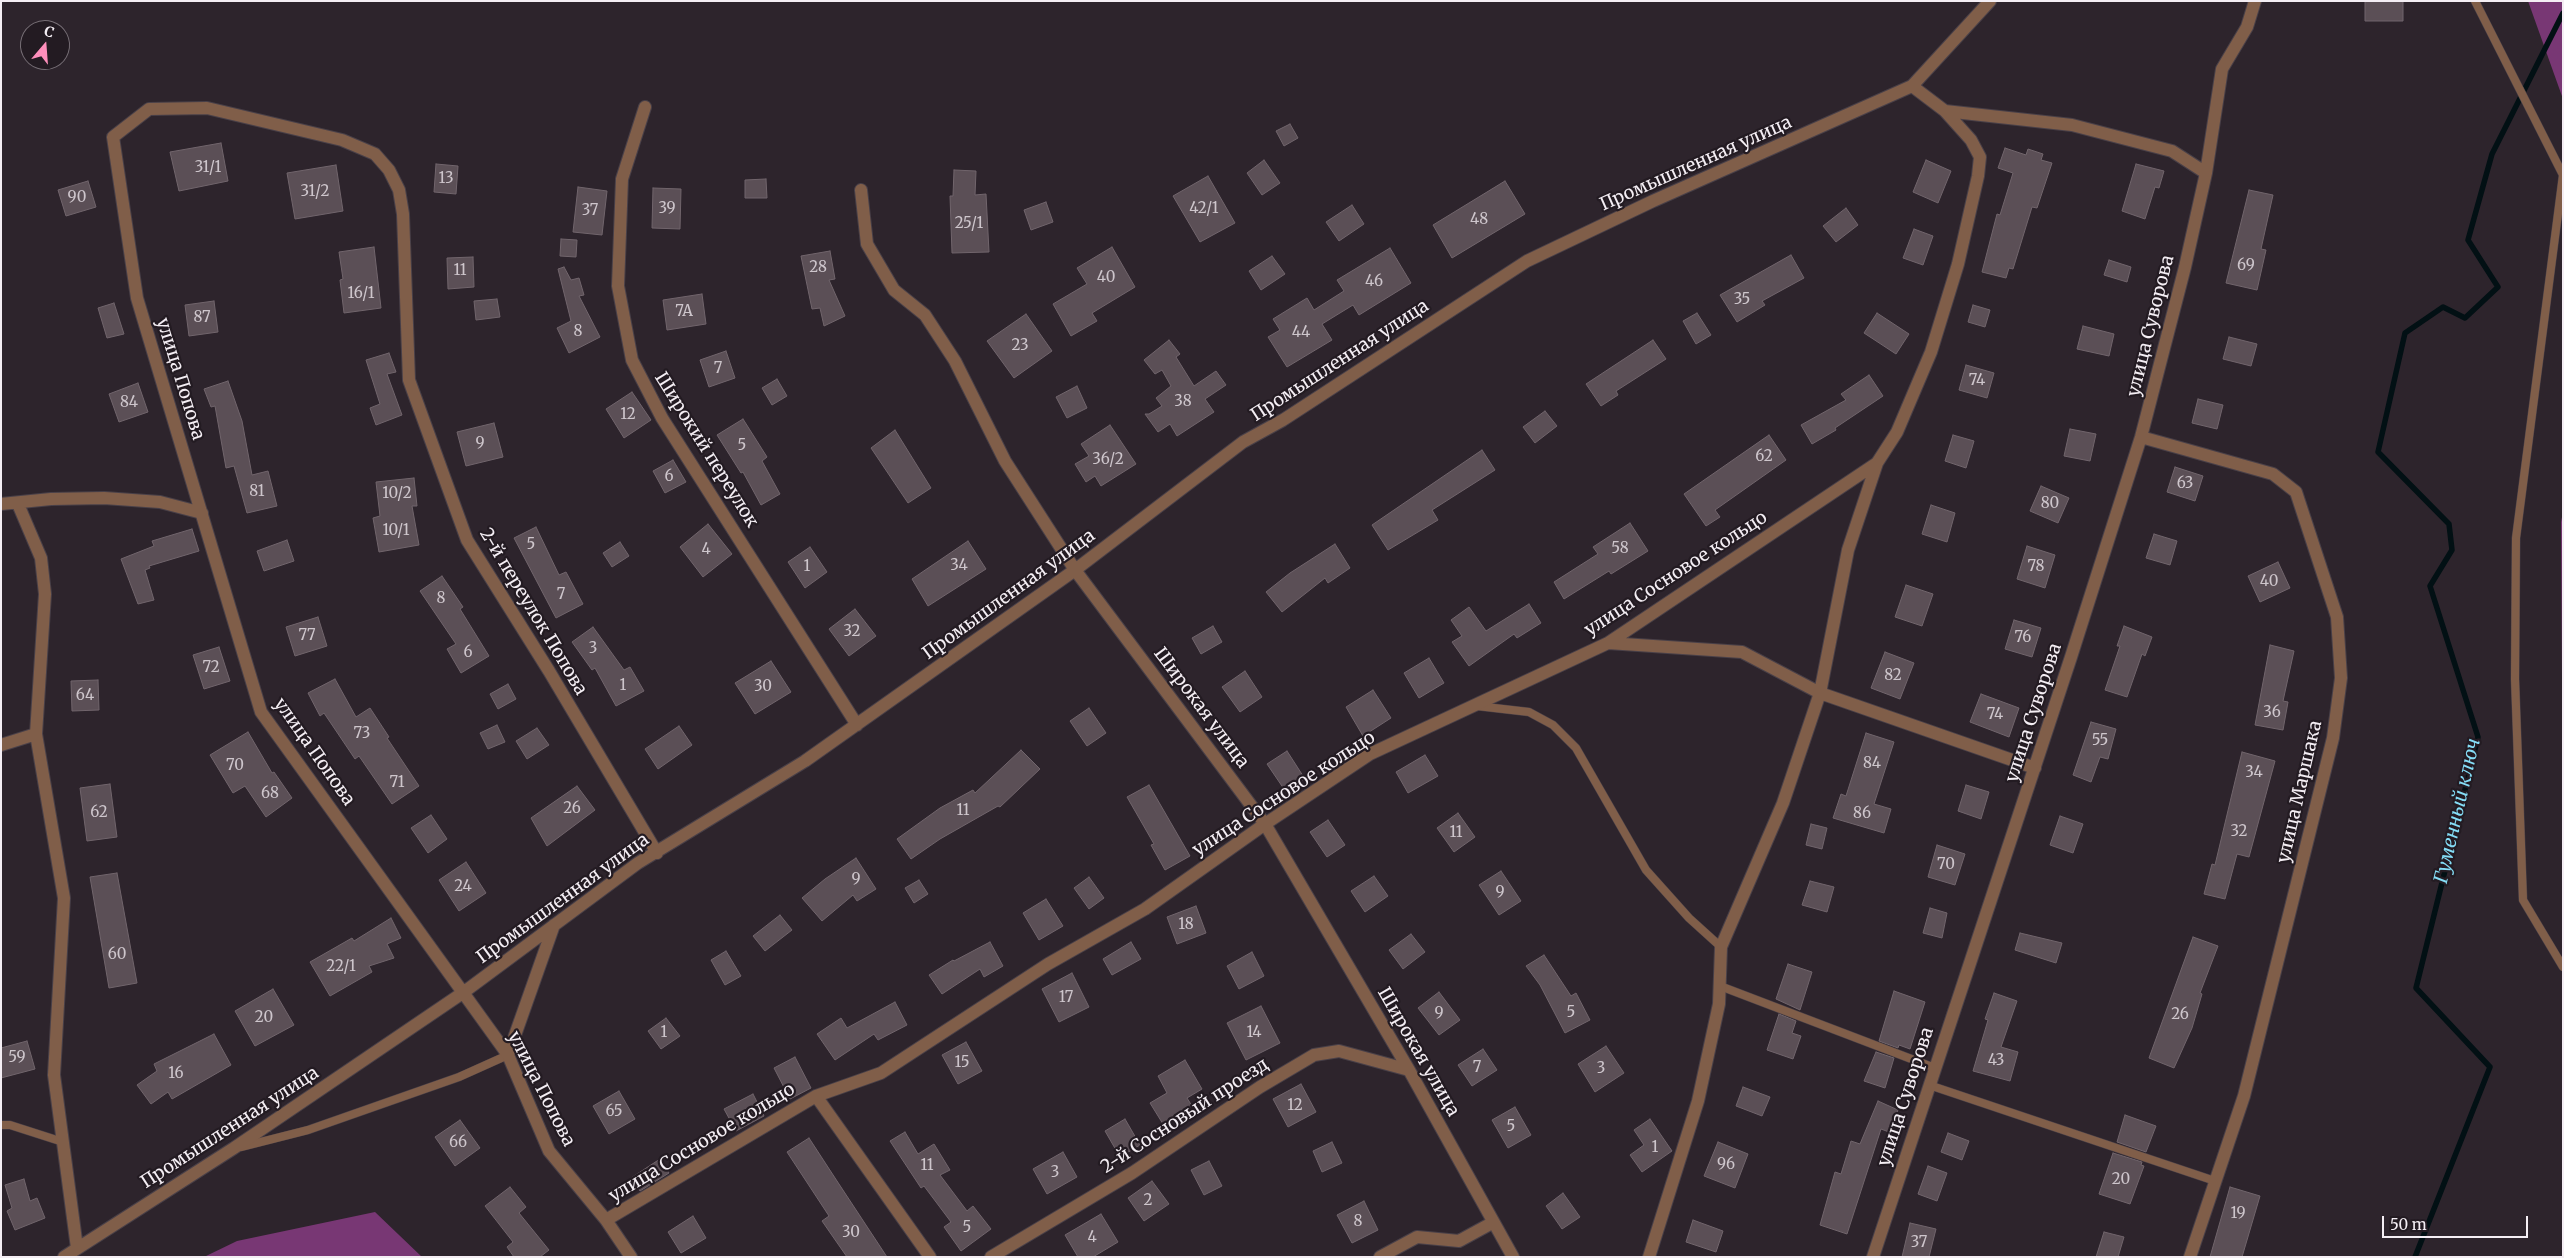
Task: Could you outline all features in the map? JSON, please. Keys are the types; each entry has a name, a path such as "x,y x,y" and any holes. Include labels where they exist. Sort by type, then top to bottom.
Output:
{"street":[{"name":"Промышленная улица","path":"64,1257 234,1148 464,992 638,863 805,761 1075,570 1243,442 1283,420 1527,261 1653,201 1912,86 1990,1"},
{"name":"улица Суворова","path":"1874,1257 2141,437 2185,267 2206,173 2222,68 2247,27 2255,1"},
{"name":"улица Сосновое кольцо","path":"1649,1257 1698,1101 1719,1004 1721,948 1783,803 1820,693 1848,550 1877,463 1897,432 1931,352 1958,264 1978,176 1980,157 1971,140 1945,111 1912,86"},
{"name":"2-й переулок Попова","path":"113,137 149,109 207,108 342,140 375,154 388,170 399,190 403,214 409,380 467,540 549,671 657,853"},
{"name":"Широкий переулок","path":"645,108 622,179 618,286 632,360 662,418 857,725"},
{"path":"1945,111 2072,125 2172,151 2206,173"},
{"name":"улица Попова","path":"113,137 137,298 262,712 508,1055 549,1150 606,1220 631,1257"},
{"name":"Широкая улица","path":"861,190 867,244 894,290 924,315 955,361 1005,461 1075,570 1265,824 1409,1070 1492,1223 1513,1257"},
{"name":"улица Маршака","path":"2141,437 2273,474 2296,492 2336,617 2341,678 2333,738 2244,1096 2190,1257"},
{"name":"улица Сосновое кольцо","path":"606,1220 816,1096 881,1073 1048,964 1144,909 1265,824 1370,754 1477,706 1608,643 1877,463"},
{"path":"1,504 18,504 51,499 104,498 160,502 202,513"},
{"path":"18,504 42,558 46,594 36,734 64,898 54,1075 77,1248"},
{"path":"1608,643 1742,652 1820,693 2034,768"},
{"path":"1,745 36,734"},
{"path":"508,1055 554,925"},
{"name":"2-й Сосновый проезд","path":"992,1257 1132,1173 1260,1087 1314,1055 1338,1051 1409,1070"},
{"name":"улица Сосновое кольцо","path":"816,1096 930,1257"},
{"path":"1380,1257 1417,1237 1459,1241 1492,1223"}],"lane":[{"path":"2475,1 2563,175 2516,538 2515,679 2523,900 2563,967"},
{"path":"1477,706 1529,712 1553,724 1576,748 1646,870 1689,918 1721,948"},
{"path":"1720,986 1935,1068"},
{"path":"234,1148 308,1130 459,1077 508,1055"},
{"path":"1929,1085 2215,1181"},
{"path":"1,1125 10,1125 63,1142"}],"shaded area":[{"path":"2528,1 2563,1 2563,99"},
{"path":"2563,512 2563,837 2561,522"},
{"path":"375,1212 422,1257 204,1257 237,1241"}],"building":[{"path":"2365,1 2403,1 2403,21 2365,21"},
{"path":"1290,124 1298,138 1284,146 1276,131"},
{"path":"221,143 228,181 179,191 170,152"},
{"path":"2005,148 2026,155 2028,149 2043,154 2041,160 2052,163 2037,208 2032,207 2013,269 2009,268 2006,278 1982,272 1997,214 2000,215 2013,173 1998,168"},
{"path":"1264,160 1280,183 1262,195 1247,173"},
{"path":"1926,160 1951,171 1938,203 1913,192"},
{"path":"436,164 458,166 456,194 434,192"},
{"path":"2136,164 2164,171 2159,188 2155,187 2145,219 2122,211"},
{"path":"336,165 343,211 295,219 287,173"},
{"path":"954,170 976,171 975,195 986,194 989,252 952,253 950,196 953,196"},
{"path":"1208,176 1235,223 1200,242 1173,196"},
{"path":"766,179 767,198 745,198 745,180"},
{"path":"88,181 96,207 66,216 58,190"},
{"path":"1505,181 1525,214 1452,258 1433,225"},
{"path":"578,187 607,191 602,235 573,232"},
{"path":"653,188 681,189 680,229 652,228"},
{"path":"2249,190 2273,195 2261,249 2266,250 2257,290 2226,283"},
{"path":"1046,202 1053,222 1031,230 1024,210"},
{"path":"1352,205 1364,224 1339,241 1326,222"},
{"path":"1846,208 1858,225 1836,242 1823,226"},
{"path":"1914,229 1933,236 1923,265 1903,258"},
{"path":"561,239 577,240 576,257 560,256"},
{"path":"374,247 381,308 344,313 340,280 343,279 339,252"},
{"path":"1112,247 1135,287 1092,313 1097,321 1071,336 1053,304 1087,284 1077,268"},
{"path":"1390,248 1411,283 1359,315 1353,305 1322,324 1332,340 1287,367 1268,337 1280,330 1273,319 1307,298 1314,310 1344,291 1337,280"},
{"path":"830,251 835,279 829,280 845,316 824,326 820,308 812,309 801,256"},
{"path":"1791,255 1804,278 1762,301 1765,305 1737,322 1720,295"},
{"path":"1272,256 1285,274 1261,290 1249,271"},
{"path":"473,257 474,287 448,289 447,258"},
{"path":"2109,260 2131,267 2127,282 2104,275"},
{"path":"564,267 571,280 579,278 584,295 579,296 600,337 569,353 557,328 571,321 558,269"},
{"path":"702,294 706,324 667,330 663,300"},
{"path":"497,299 500,317 476,320 474,301"},
{"path":"214,301 218,332 189,336 185,305"},
{"path":"114,303 124,334 107,338 98,308"},
{"path":"1973,305 1990,310 1985,327 1968,322"},
{"path":"1697,313 1711,335 1696,344 1683,321"},
{"path":"1877,313 1909,334 1896,354 1864,333"},
{"path":"1026,314 1052,351 1014,378 987,341"},
{"path":"2083,326 2114,334 2109,356 2077,349"},
{"path":"2229,337 2257,344 2251,366 2223,359"},
{"path":"1169,340 1180,354 1176,357 1194,386 1216,371 1226,385 1205,399 1214,412 1177,436 1170,424 1158,432 1145,414 1149,414 1162,406 1156,398 1171,386 1162,370 1155,374 1144,360"},
{"path":"1653,340 1666,359 1616,391 1618,395 1601,406 1586,384"},
{"path":"726,351 735,378 709,387 700,360"},
{"path":"389,353 396,372 387,374 402,415 376,425 370,408 380,404 366,360"},
{"path":"1966,365 1994,373 1987,398 1959,390"},
{"path":"1869,375 1883,396 1835,428 1836,430 1812,444 1801,425 1846,400 1841,394"},
{"path":"777,379 787,396 772,405 762,388"},
{"path":"228,381 242,421 252,475 268,471 277,506 247,513 234,466 226,468 215,406 211,407 204,389"},
{"path":"138,383 148,412 119,422 109,394"},
{"path":"1077,386 1087,408 1067,418 1056,397"},
{"path":"632,392 651,420 624,438 606,409"},
{"path":"2198,399 2223,405 2217,429 2192,423"},
{"path":"1545,411 1557,426 1535,443 1523,427"},
{"path":"743,419 767,457 762,461 780,494 761,505 743,472 741,473 717,435"},
{"path":"494,423 503,457 466,466 457,432"},
{"path":"1110,425 1136,464 1101,486 1095,476 1086,482 1075,464 1089,456 1081,444"},
{"path":"2070,429 2096,434 2090,461 2064,456"},
{"path":"895,430 931,488 908,503 871,448"},
{"path":"1769,435 1786,460 1715,510 1720,517 1706,526 1684,494"},
{"path":"1953,435 1974,441 1966,468 1945,461"},
{"path":"1482,450 1495,470 1432,510 1438,520 1388,550 1372,525"},
{"path":"673,460 686,482 665,493 653,471"},
{"path":"2175,467 2203,476 2195,501 2167,492"},
{"path":"414,478 417,506 412,506 419,545 379,552 373,518 380,516 376,482"},
{"path":"2041,486 2069,498 2058,523 2030,511"},
{"path":"1931,505 1955,513 1947,542 1922,534"},
{"path":"1630,523 1648,551 1611,574 1609,571 1564,599 1554,582 1598,554 1593,547"},
{"path":"708,524 732,554 703,577 680,547"},
{"path":"536,527 559,575 566,572 583,604 556,618 514,538"},
{"path":"192,529 199,551 149,566 150,568 145,570 154,600 138,604 121,559 154,546 152,541"},
{"path":"2154,534 2177,541 2170,565 2146,558"},
{"path":"287,540 294,561 264,571 257,551"},
{"path":"968,541 986,569 928,606 912,579"},
{"path":"620,542 629,556 612,567 603,553"},
{"path":"1335,544 1350,568 1328,583 1325,578 1282,612 1266,592 1290,573"},
{"path":"2027,546 2055,555 2045,588 2017,579"},
{"path":"810,547 827,572 805,588 788,562"},
{"path":"2278,562 2290,588 2260,602 2248,576"},
{"path":"442,576 463,607 460,609 489,656 461,673 447,649 456,644 420,591"},
{"path":"1906,585 1933,594 1922,626 1895,617"},
{"path":"1529,604 1541,623 1517,638 1514,634 1469,666 1452,642 1462,636 1451,620 1469,607 1486,631"},
{"path":"855,609 876,636 849,656 829,629"},
{"path":"318,617 327,646 295,656 286,627"},
{"path":"2014,620 2041,628 2032,657 2005,649"},
{"path":"1213,626 1222,642 1201,654 1192,638"},
{"path":"2124,626 2152,637 2145,656 2142,654 2127,697 2105,690 2120,646 2117,646"},
{"path":"593,627 624,670 630,667 644,691 616,706 595,668 592,670 572,642"},
{"path":"2270,645 2294,651 2283,701 2288,702 2283,730 2255,725"},
{"path":"219,647 230,681 204,689 193,655"},
{"path":"1885,652 1914,663 1900,699 1871,688"},
{"path":"1429,658 1444,683 1419,698 1404,673"},
{"path":"771,661 791,692 755,714 735,683"},
{"path":"1245,671 1262,697 1240,712 1222,687"},
{"path":"335,679 356,717 370,708 389,737 387,738 419,786 392,804 359,756 355,759 324,713 320,716 308,693"},
{"path":"98,680 99,710 72,711 71,681"},
{"path":"508,684 516,699 498,709 490,694"},
{"path":"1373,690 1391,718 1363,736 1346,707"},
{"path":"1981,694 2019,708 2009,737 1970,722"},
{"path":"1089,708 1106,733 1087,746 1070,721"},
{"path":"2091,722 2116,729 2108,759 2100,757 2091,782 2073,775"},
{"path":"497,725 505,742 488,749 480,733"},
{"path":"679,726 692,745 658,769 645,749"},
{"path":"537,728 549,745 527,759 516,741"},
{"path":"248,732 272,773 274,772 292,798 266,817 245,786 233,793 210,755"},
{"path":"1866,733 1894,742 1874,804 1891,809 1884,833 1833,818 1841,794 1846,796"},
{"path":"1021,750 1040,769 1000,807 998,806 940,839 911,859 897,839 940,808 973,790 975,793"},
{"path":"1287,751 1305,779 1286,792 1267,764"},
{"path":"2242,752 2275,761 2249,857 2237,854 2225,899 2204,894 2212,864 2215,865"},
{"path":"1425,755 1438,776 1408,793 1396,772"},
{"path":"110,784 117,837 87,841 80,788"},
{"path":"1149,785 1190,856 1165,870 1151,845 1154,844 1127,797"},
{"path":"1966,785 1989,792 1981,819 1958,811"},
{"path":"577,786 595,810 547,846 531,818"},
{"path":"1458,813 1475,837 1454,852 1437,828"},
{"path":"431,815 447,839 428,853 411,828"},
{"path":"2060,816 2083,824 2073,853 2050,845"},
{"path":"1328,820 1345,845 1327,857 1310,832"},
{"path":"1811,824 1827,828 1822,849 1806,845"},
{"path":"1937,845 1965,854 1955,885 1928,877"},
{"path":"856,858 876,889 857,901 853,895 822,921 802,898 825,879"},
{"path":"466,862 486,893 459,911 439,880"},
{"path":"1501,871 1521,901 1499,915 1479,885"},
{"path":"117,873 137,983 109,988 90,877"},
{"path":"1374,876 1388,896 1365,912 1351,891"},
{"path":"1089,877 1104,898 1089,909 1074,888"},
{"path":"919,880 928,894 914,903 905,888"},
{"path":"1810,881 1834,887 1827,912 1802,905"},
{"path":"1046,899 1063,926 1039,940 1023,913"},
{"path":"1196,906 1206,933 1177,944 1167,917"},
{"path":"1930,908 1947,913 1942,938 1923,933"},
{"path":"780,915 792,930 765,951 753,936"},
{"path":"391,918 401,938 387,944 394,958 369,966 372,972 330,996 310,962 352,938 354,941"},
{"path":"2020,933 2062,943 2056,963 2015,950"},
{"path":"1411,934 1425,952 1403,969 1389,950"},
{"path":"2193,937 2218,946 2200,993 2202,994 2192,1028 2174,1068 2149,1058"},
{"path":"990,942 1003,966 984,977 980,969 942,994 929,975 953,960"},
{"path":"1131,942 1141,959 1112,975 1103,959"},
{"path":"726,951 741,976 725,985 711,960"},
{"path":"1252,952 1264,976 1239,989 1227,966"},
{"path":"1544,955 1571,996 1576,993 1590,1020 1565,1033 1540,985 1526,966"},
{"path":"1788,964 1812,972 1800,1010 1776,999"},
{"path":"1072,973 1089,1007 1059,1022 1042,989"},
{"path":"273,989 294,1025 255,1046 235,1011"},
{"path":"1894,991 1925,1002 1910,1049 1899,1045 1898,1048 1879,1041"},
{"path":"1439,992 1460,1020 1439,1035 1418,1008"},
{"path":"1994,993 2017,1001 2001,1047 2018,1052 2010,1081 1973,1071 1988,1020 1985,1019"},
{"path":"895,1002 907,1025 878,1040 874,1034 835,1060 817,1034 841,1018 847,1028"},
{"path":"1261,1006 1280,1043 1246,1060 1227,1023"},
{"path":"1779,1014 1796,1021 1792,1033 1801,1036 1793,1059 1767,1050"},
{"path":"666,1018 680,1036 661,1049 648,1031"},
{"path":"214,1034 231,1065 172,1099 168,1092 151,1104 137,1085 157,1071 154,1064"},
{"path":"27,1041 35,1069 1,1078 1,1048"},
{"path":"966,1042 982,1071 958,1084 942,1055"},
{"path":"1606,1046 1624,1073 1595,1092 1578,1064"},
{"path":"1483,1049 1497,1070 1472,1086 1458,1065"},
{"path":"1876,1052 1894,1058 1885,1088 1864,1081"},
{"path":"795,1057 811,1088 790,1099 774,1068"},
{"path":"1185,1060 1202,1089 1187,1098 1192,1106 1163,1124 1150,1103 1167,1093 1158,1076"},
{"path":"1301,1084 1316,1112 1288,1127 1273,1099"},
{"path":"1743,1087 1770,1097 1762,1116 1736,1106"},
{"path":"619,1091 635,1119 609,1134 593,1106"},
{"path":"753,1094 764,1116 736,1131 724,1109"},
{"path":"1878,1101 1898,1110 1889,1132 1881,1129 1847,1234 1820,1225 1835,1172 1841,1174 1851,1141 1860,1144"},
{"path":"1515,1107 1531,1135 1508,1148 1492,1120"},
{"path":"2125,1115 2156,1126 2146,1152 2117,1142"},
{"path":"1125,1119 1140,1145 1120,1157 1105,1131"},
{"path":"1650,1119 1672,1151 1642,1172 1630,1155 1644,1145 1634,1130"},
{"path":"460,1120 480,1148 455,1166 435,1137"},
{"path":"905,1132 918,1154 934,1144 950,1170 940,1175 967,1211 973,1206 991,1229 961,1251 944,1227 951,1222 924,1186 921,1188 890,1141"},
{"path":"1948,1133 1969,1141 1962,1160 1941,1152"},
{"path":"809,1138 887,1257 847,1257 822,1221 829,1216 787,1152"},
{"path":"1332,1142 1342,1163 1322,1172 1313,1151"},
{"path":"1718,1142 1748,1154 1735,1188 1704,1176"},
{"path":"1063,1152 1077,1177 1047,1194 1033,1169"},
{"path":"2113,1153 2142,1162 2141,1165 2144,1166 2130,1204 2099,1194"},
{"path":"660,1159 669,1173 640,1191 631,1178"},
{"path":"1209,1161 1222,1186 1204,1195 1191,1170"},
{"path":"1928,1166 1947,1173 1937,1201 1918,1194"},
{"path":"24,1179 30,1201 37,1198 45,1218 15,1230 7,1211 12,1208 5,1185"},
{"path":"1152,1181 1169,1204 1144,1221 1128,1198"},
{"path":"510,1187 526,1207 519,1213 549,1250 540,1257 514,1257 507,1247 513,1242 485,1206"},
{"path":"2230,1187 2260,1196 2242,1257 2210,1257"},
{"path":"1563,1193 1580,1217 1562,1229 1546,1206"},
{"path":"1364,1201 1378,1230 1352,1243 1337,1215"},
{"path":"1101,1214 1118,1242 1093,1257 1078,1257 1065,1235"},
{"path":"693,1216 706,1238 681,1253 668,1232"},
{"path":"1693,1220 1723,1231 1716,1252 1686,1242"},
{"path":"1910,1223 1936,1229 1929,1257 1902,1257"},
{"path":"2104,1232 2124,1237 2118,1257 2096,1257"}],"waterway":[{"name":"Гуменный ключ","path":"2415,1257 2490,1067 2416,988 2478,737 2430,586 2452,550 2449,524 2378,452 2405,333 2443,307 2465,318 2498,287 2468,240 2492,154 2563,13"}]}
